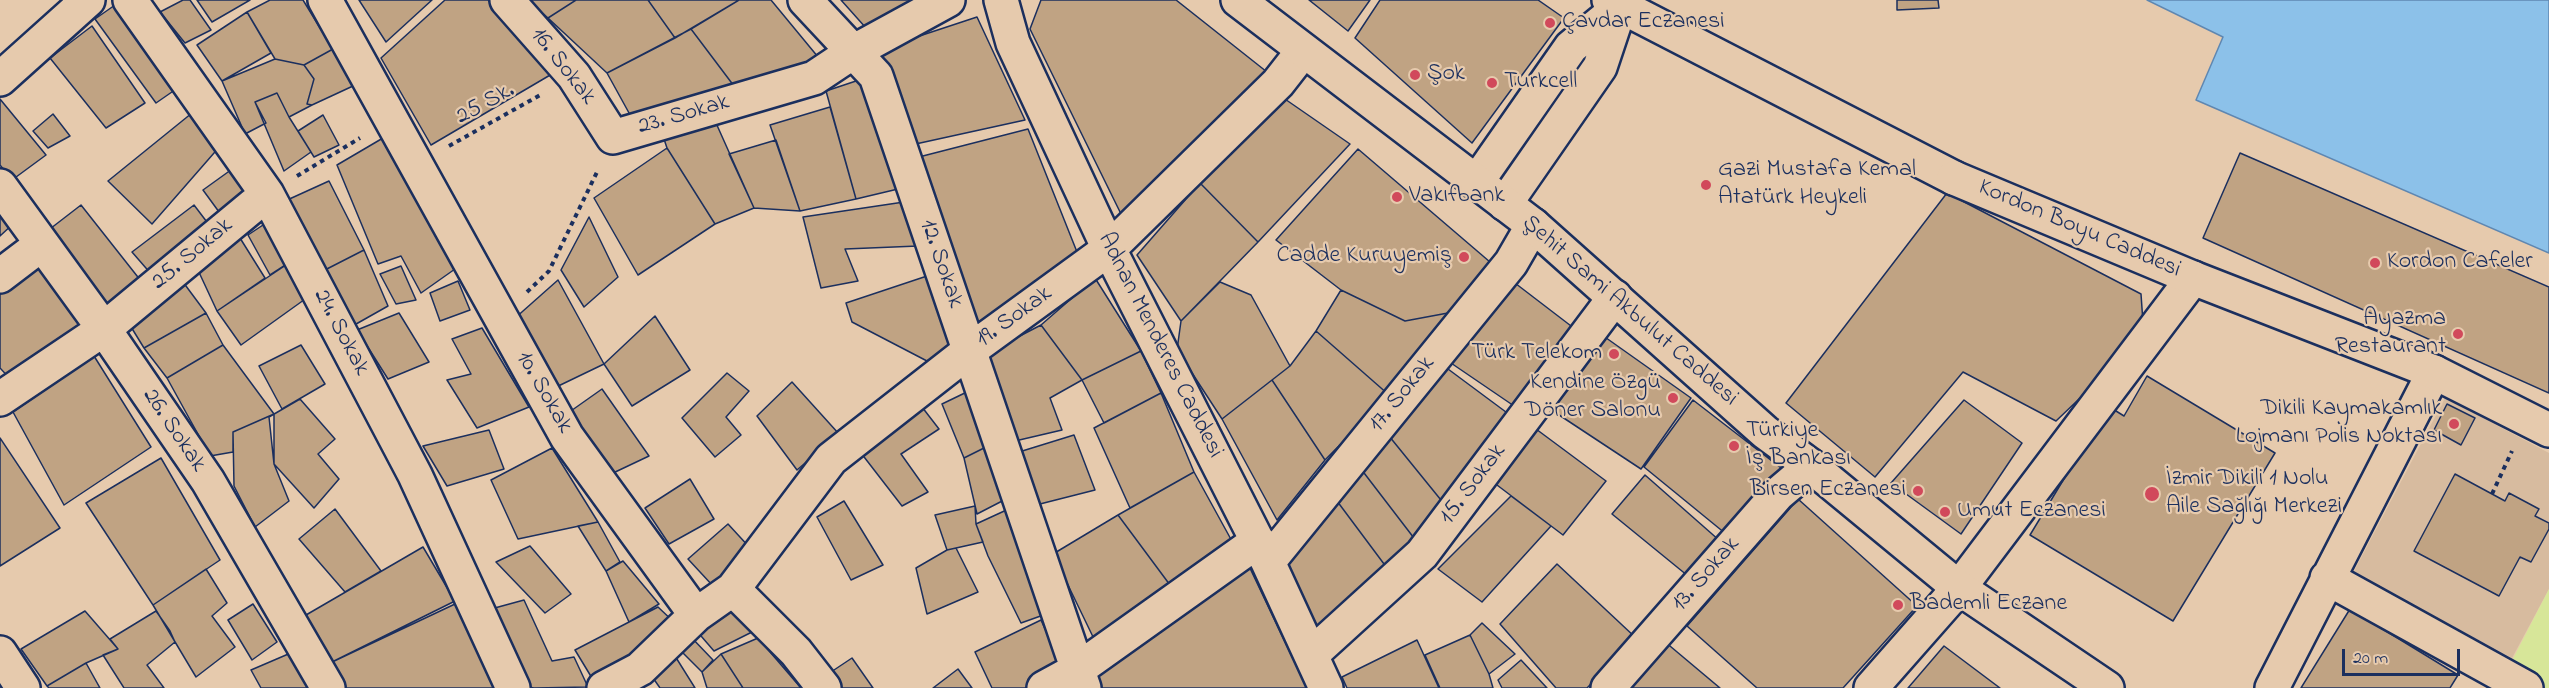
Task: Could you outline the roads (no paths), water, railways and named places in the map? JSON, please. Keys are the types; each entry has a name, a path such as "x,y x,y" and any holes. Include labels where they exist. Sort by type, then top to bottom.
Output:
{"street":[{"path":"0,79 87,0"},
{"name":"24. Sokak","path":"130,0 267,194 415,475 513,688"},
{"name":"10. Sokak","path":"325,0 567,437 696,615"},
{"name":"16. Sokak","path":"507,0 574,76 614,137"},
{"name":"12. Sokak","path":"805,0 876,76 1080,679"},
{"name":"23. Sokak","path":"614,137 814,78 854,52 948,0"},
{"name":"Adnan Menderes Caddesi","path":"1001,0 1013,43 1109,249 1263,551 1326,688"},
{"name":"Şehit Sami Akbulut Caddesi","path":"1238,0 1533,225 1765,432 1811,466 1959,588 2107,688"},
{"path":"1476,183 1572,47 1623,2"},
{"path":"1505,204 1600,68 1623,2"},
{"name":"Kordon Boyu Caddesi","path":"1623,2 1954,177 2193,278 2434,372 2538,424"},
{"name":"19. Sokak","path":"733,589 831,459 969,351 1109,249 1278,83 1303,51"},
{"name":"26. Sokak","path":"0,186 104,329 208,481 328,688"},
{"name":"25. Sokak","path":"0,399 104,329 267,194"},
{"name":"17. Sokak","path":"1044,688 1080,679 1263,551 1511,263 1533,225"},
{"path":"0,276 42,244"},
{"path":"1871,688 1959,588 2193,278"},
{"name":"15. Sokak","path":"1311,655 1422,554 1616,297"},
{"path":"2272,688 2434,372"},
{"name":"13. Sokak","path":"1608,688 1778,494 1811,466"},
{"path":"2327,578 2526,688"},
{"path":"604,688 640,669 696,615 733,589 796,652 824,688"},
{"path":"0,653 23,688"}],"water":[{"path":"2147,0 2549,0 2549,253 2196,100 2223,37"}],"place":[{"name":"Çavdar Eczanesi","path":"1550,23"},
{"name":"Şok","path":"1415,75"},
{"name":"Turkcell","path":"1492,83"},
{"name":"Gazi Mustafa Kemal Atatürk Heykeli","path":"1706,185"},
{"name":"Vakıfbank","path":"1397,197"},
{"name":"Cadde Kuruyemiş","path":"1464,257"},
{"name":"Kordon Cafeler","path":"2375,263"},
{"name":"Ayazma Restaurant","path":"2458,334"},
{"name":"Türk Telekom","path":"1614,354"},
{"name":"Kendine Özgü Döner Salonu","path":"1673,398"},
{"name":"Dikili Kaymakamlık Lojmanı Polis Noktası","path":"2454,424"},
{"name":"Türkiye İş Bankası","path":"1734,446"},
{"name":"Birsen Eczanesi","path":"1918,491"},
{"name":"İzmir Dikili 1 Nolu Aile Sağlığı Merkezi","path":"2152,494"},
{"name":"Umut Eczanesi","path":"1945,512"},
{"name":"Bademli Eczane","path":"1898,605"}]}
